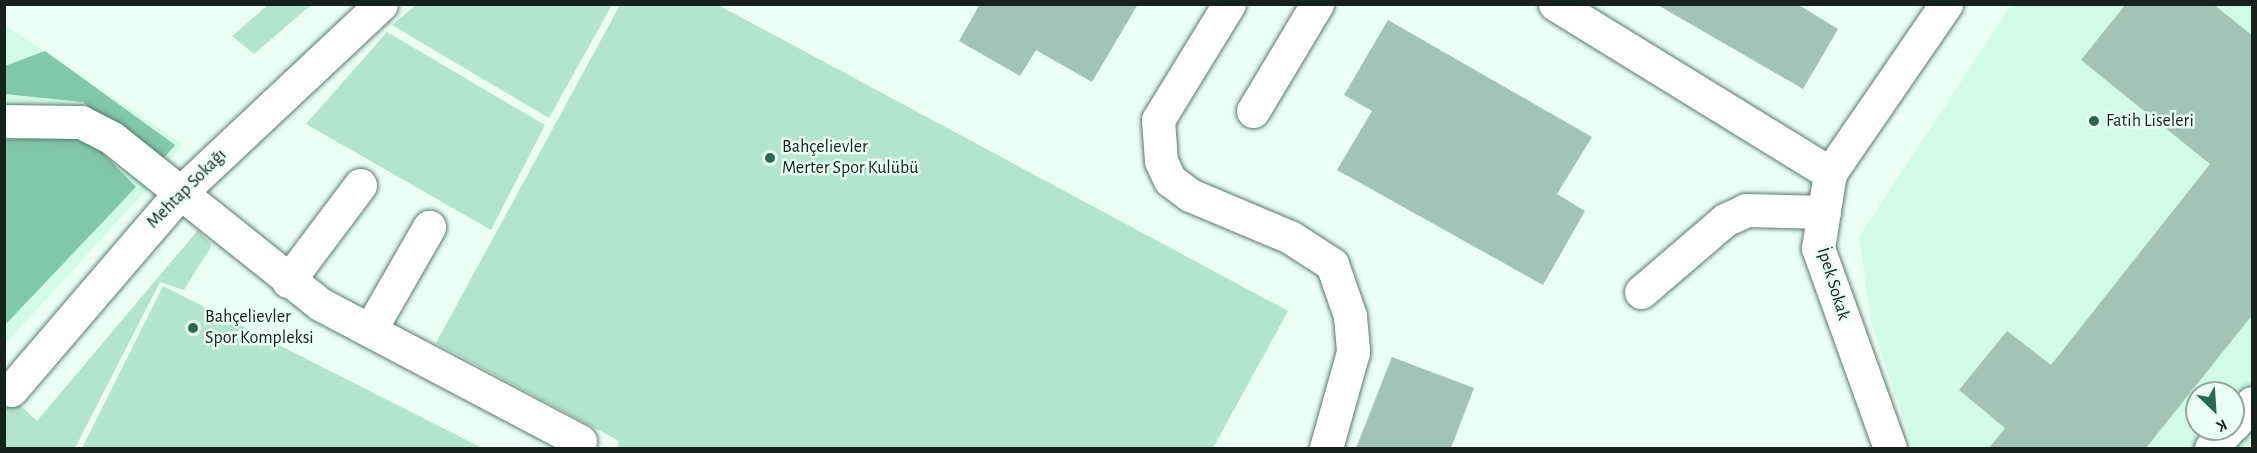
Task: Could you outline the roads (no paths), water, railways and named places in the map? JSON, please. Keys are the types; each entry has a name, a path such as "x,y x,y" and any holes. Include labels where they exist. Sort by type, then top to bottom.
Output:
{"street":[{"name":"Mehtap Sokağı","path":"11,390 179,194 381,4"},
{"path":"1229,4 1158,120 1161,161 1170,180 1190,195 1290,237 1332,264 1350,316 1353,352 1326,448"},
{"path":"1252,111 1317,4"},
{"path":"1555,4 1830,173"},
{"name":"İpek Sokak","path":"1890,448 1818,248 1830,173 1946,4"},
{"path":"4,121 81,122 112,138 288,281 370,330 580,441"},
{"path":"288,281 360,185"},
{"path":"1641,292 1718,225 1746,210 1824,212"},
{"path":"370,330 429,227"}],"place":[{"name":"Fatih Liseleri","path":"2094,121"},
{"name":"Bahçelievler Merter Spor Kulübü","path":"770,158"},
{"name":"Bahçelievler Spor Kompleksi","path":"193,328"}]}
